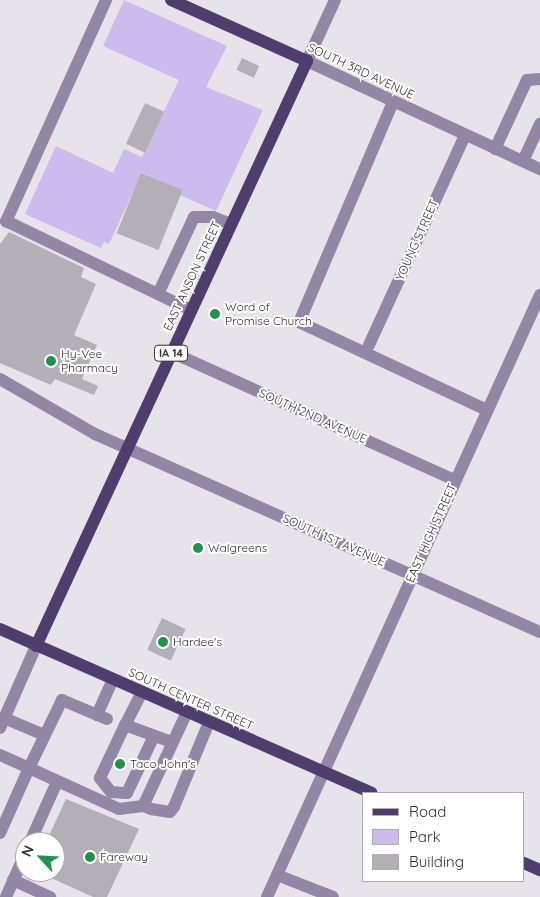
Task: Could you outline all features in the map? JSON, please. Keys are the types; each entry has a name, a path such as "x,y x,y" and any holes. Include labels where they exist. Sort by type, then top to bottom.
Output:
{"main road":[{"name":"SOUTH 3RD AVENUE","path":"171,0 307,61"},
{"name":"EAST ANSON STREET","path":"36,646 307,61"},
{"name":"SOUTH CENTER STREET","path":"0,629 369,792"},
{"path":"525,863 540,870"}],"street":[{"path":"106,0 3,220 191,310"},
{"name":"EAST ANSON STREET","path":"307,61 335,0"},
{"name":"SOUTH 3RD AVENUE","path":"307,61 540,169"},
{"path":"495,148 527,80 540,79"},
{"path":"394,102 299,322 487,410"},
{"path":"523,161 540,124"},
{"name":"YOUNG STREET","path":"369,345 465,135"},
{"path":"158,294 194,217 213,217 231,224"},
{"name":"EAST HIGH STREET","path":"267,897 540,295"},
{"name":"SOUTH 2ND AVENUE","path":"171,352 455,480"},
{"name":"SOUTH 1ST AVENUE","path":"0,379 88,431 128,447 540,632"},
{"path":"36,646 2,722 44,735"},
{"path":"0,833 44,735 62,700 102,717 113,680"},
{"path":"142,692 100,778 111,792 127,793 154,736"},
{"path":"144,806 187,712"},
{"path":"0,755 120,809 144,806 163,812 174,807 209,722"},
{"path":"125,725 172,742"},
{"path":"35,832 58,782"},
{"path":"277,875 333,897"},
{"path":"6,897 15,876"},
{"path":"13,880 50,897"}],"green space":[{"path":"124,0 227,46 206,87 263,110 216,211 180,195 183,190 142,173 109,244 104,242 101,248 25,214 56,146 113,173 124,149 142,157 179,80 103,46"}],"building":[{"path":"242,58 259,66 254,78 237,70"},
{"path":"145,103 164,112 145,153 126,144"},
{"path":"141,173 183,190 158,250 117,233"},
{"path":"9,232 84,268 81,277 96,284 74,335 97,345 82,379 98,386 94,395 55,379 51,385 0,363 0,244"},
{"path":"162,618 186,629 171,661 147,650"},
{"name":"Fareway","path":"66,799 139,829 107,897 93,897 60,882 65,882 65,832 51,832"}],"place":[{"name":"Word of Promise Church","path":"215,314"},
{"name":"Hy-Vee Pharmacy","path":"51,361"},
{"name":"Walgreens","path":"198,548"},
{"name":"Hardee's","path":"163,642"},
{"name":"Taco John's","path":"120,764"},
{"name":"Fareway","path":"90,857"}]}
